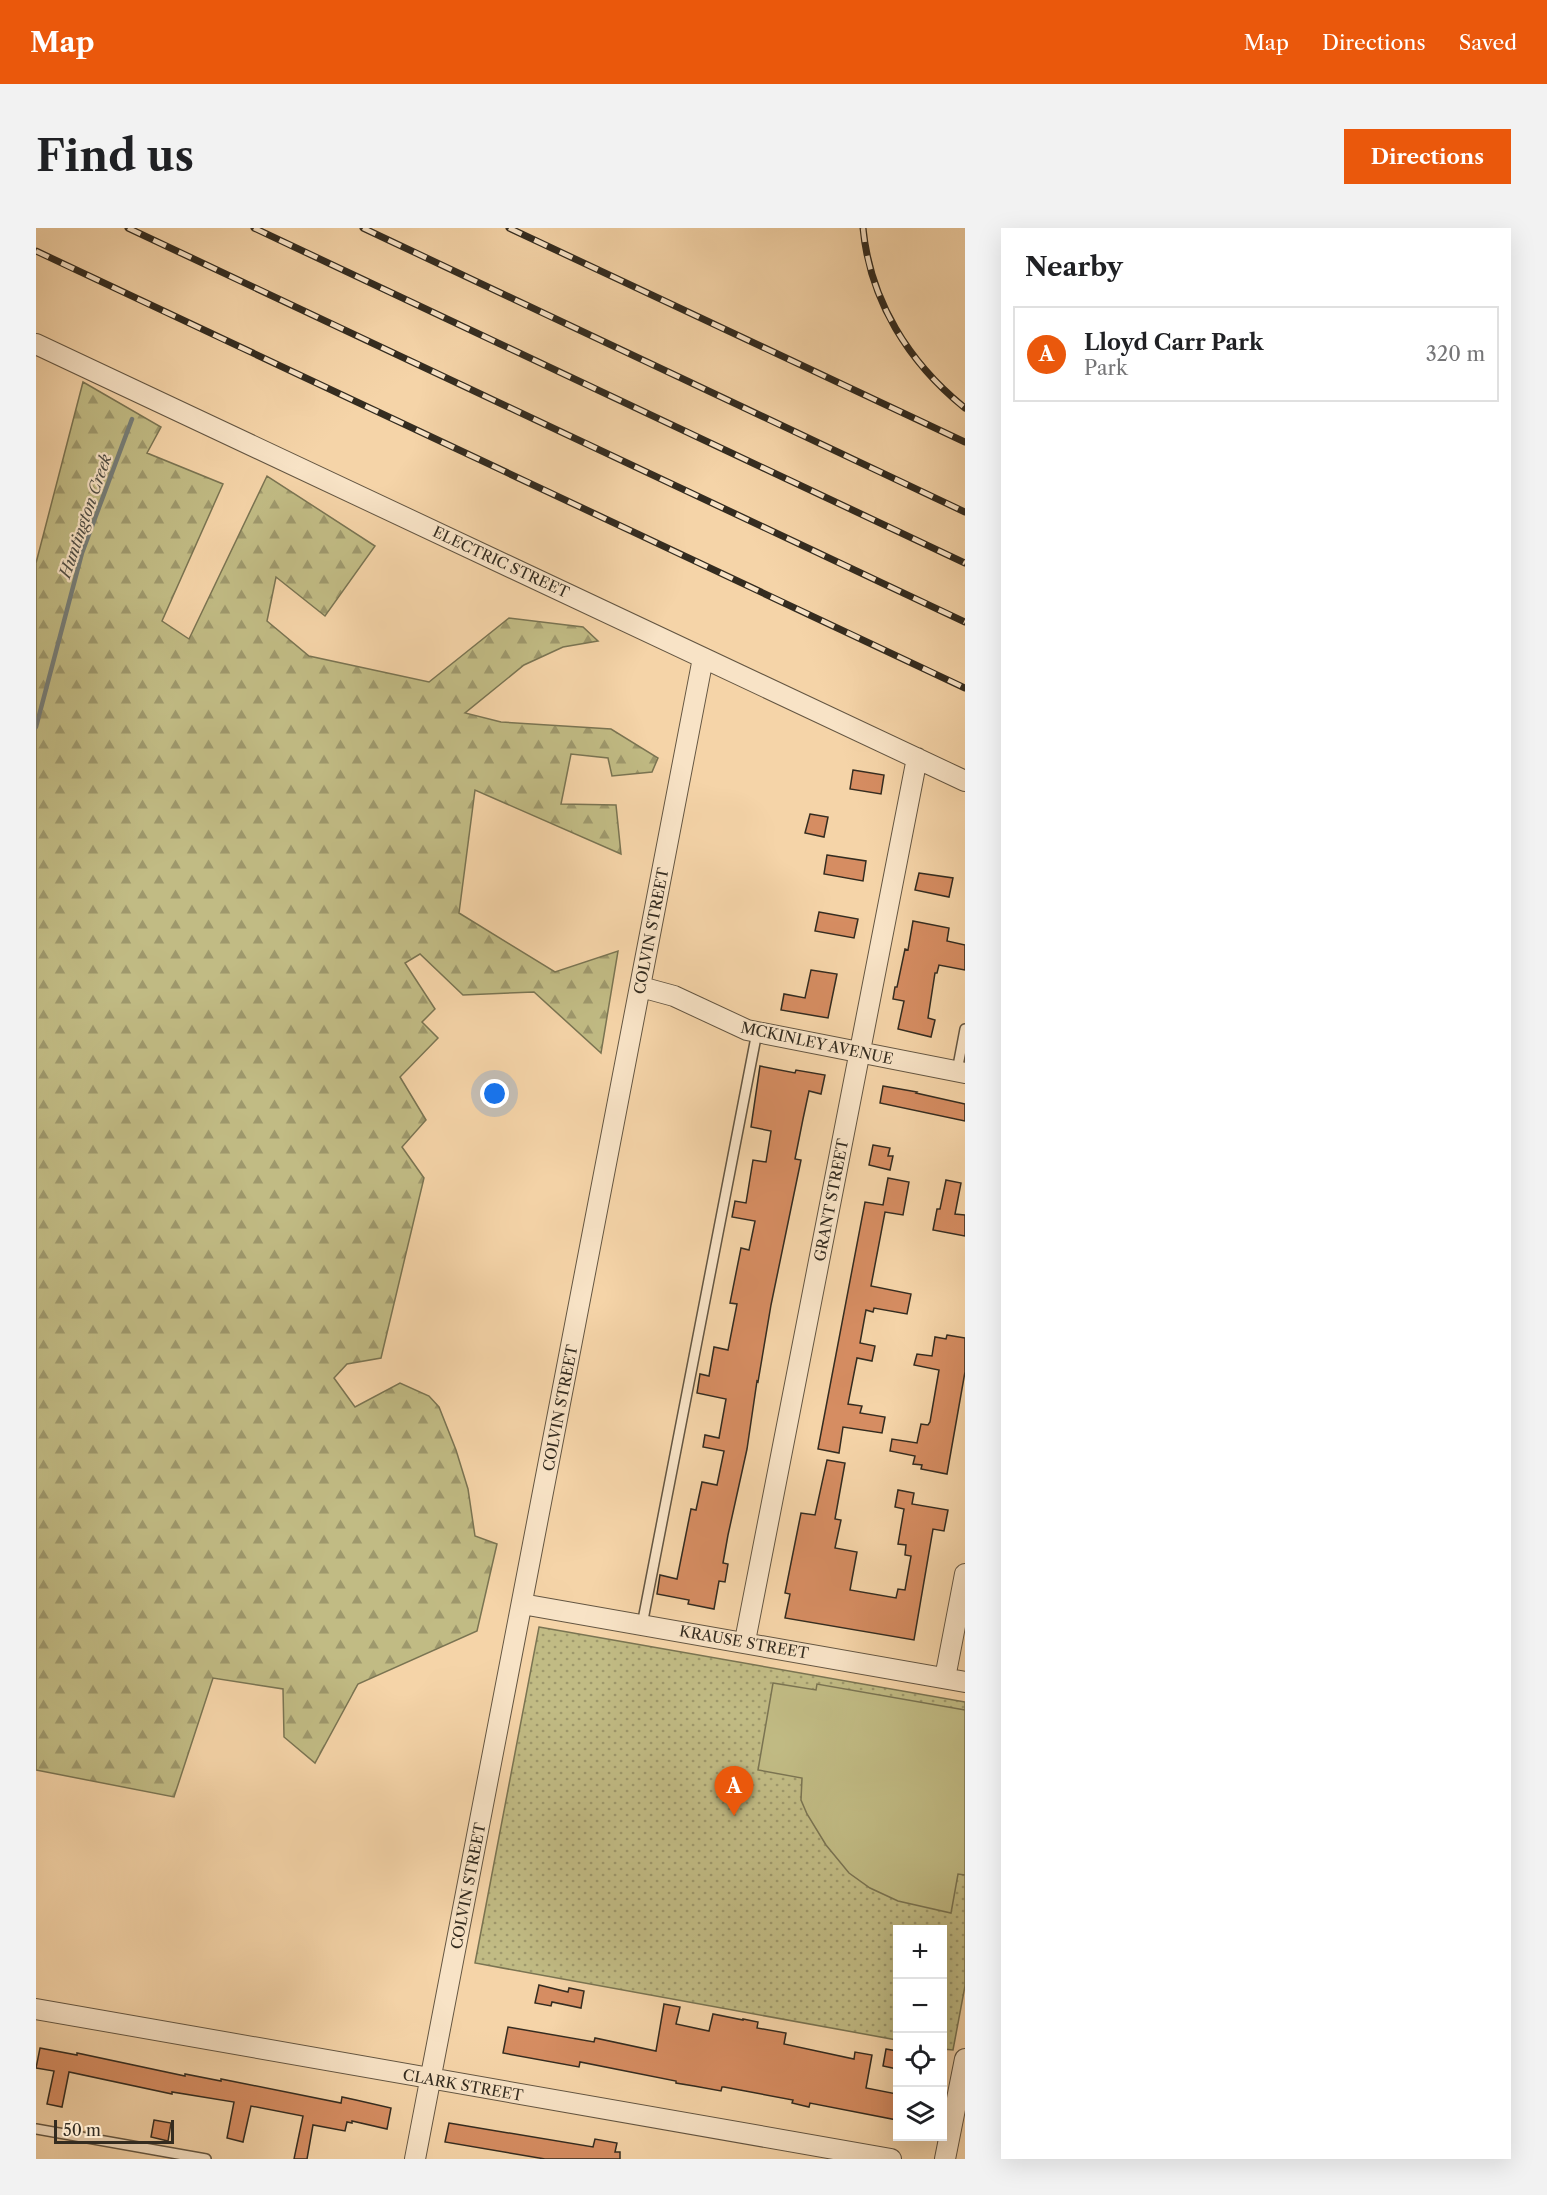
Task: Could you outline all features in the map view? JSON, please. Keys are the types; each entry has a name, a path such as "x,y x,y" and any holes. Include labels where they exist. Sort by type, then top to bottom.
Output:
{"street":[{"name":"ELECTRIC STREET","path":"36,344 965,781"},
{"name":"COLVIN STREET","path":"415,2159 703,658"},
{"name":"GRANT STREET","path":"745,1641 917,758"},
{"name":"MCKINLEY AVENUE","path":"640,987 674,996 732,1024 757,1032 961,1072"},
{"path":"945,1678 965,1574"},
{"name":"KRAUSE STREET","path":"522,1604 745,1641 965,1682"},
{"name":"CLARK STREET","path":"36,2009 891,2159"},
{"path":"945,2159 965,2059"}],"lane":[{"path":"961,1072 965,1029"},
{"path":"642,1625 757,1032"},
{"path":"36,2129 206,2159"}],"green space":[{"path":"83,382 161,427 147,453 223,484 162,621 189,639 267,476 375,546 325,616 276,577 267,621 309,656 429,682 509,618 583,627 598,641 563,647 524,665 465,713 501,722 611,729 658,758 652,772 612,776 608,758 571,754 561,804 616,805 621,854 475,790 459,913 555,972 618,951 601,1053 534,992 463,995 420,954 405,963 435,1009 422,1022 438,1038 400,1077 426,1120 402,1147 424,1178 381,1358 347,1364 334,1378 355,1407 400,1383 429,1396 439,1407 468,1489 475,1536 497,1544 477,1631 358,1684 315,1763 284,1737 283,1689 213,1678 174,1797 36,1770 36,563"},
{"path":"539,1627 965,1702 965,1986 953,2050 947,2049 947,1925 893,1925 893,2039 475,1963"},
{"path":"773,1683 816,1690 817,1684 965,1710 965,1875 958,1874 951,1913 898,1901 870,1888 849,1873 826,1845 807,1814 801,1800 802,1778 758,1770"}],"building":[{"path":"853,770 884,775 881,794 850,789"},
{"path":"810,814 828,817 824,837 805,833"},
{"path":"827,855 866,861 863,881 824,874"},
{"path":"919,873 953,878 949,897 915,890"},
{"path":"819,912 858,919 854,938 815,931"},
{"path":"913,921 949,928 947,941 965,945 965,970 939,965 935,973 928,1018 935,1020 931,1037 898,1029 904,1001 893,999 905,949 908,950"},
{"path":"811,970 837,974 828,1018 781,1010 784,994 805,998"},
{"path":"760,1066 795,1073 796,1070 825,1075 821,1094 809,1091 803,1119 795,1159 801,1160 771,1305 747,1449 723,1563 728,1564 725,1582 719,1581 714,1609 688,1604 689,1600 657,1594 660,1575 677,1579 691,1509 696,1510 702,1482 717,1485 724,1451 703,1447 705,1435 719,1438 726,1399 697,1393 700,1374 709,1376 714,1347 728,1350 737,1304 730,1303 741,1248 749,1250 755,1221 732,1217 735,1201 746,1203 753,1160 766,1162 771,1131 751,1127"},
{"path":"883,1086 965,1104 965,1121 880,1103"},
{"path":"873,1145 890,1148 888,1156 893,1156 890,1170 869,1165"},
{"path":"888,1178 909,1182 903,1215 885,1212 871,1286 911,1294 907,1314 874,1308 873,1312 866,1310 860,1343 875,1346 872,1361 857,1358 848,1404 862,1406 860,1413 885,1417 882,1433 843,1427 839,1453 818,1449 865,1202 883,1205"},
{"path":"946,1180 961,1183 955,1214 965,1215 965,1236 933,1230"},
{"path":"947,1335 965,1338 965,1372 947,1474 921,1469 922,1465 913,1464 915,1456 890,1451 892,1439 917,1443 921,1424 928,1425 930,1422 939,1370 914,1365 917,1354 932,1356 935,1337 946,1339"},
{"path":"827,1460 845,1463 835,1519 841,1520 835,1548 857,1552 850,1590 896,1598 898,1589 905,1590 911,1556 905,1555 906,1545 898,1544 904,1509 895,1507 898,1490 914,1493 912,1504 948,1510 944,1531 933,1529 914,1640 785,1618 790,1594 785,1593 801,1513 815,1515"},
{"path":"539,1985 568,1992 569,1988 584,1991 581,2008 552,2002 551,2006 535,2003"},
{"path":"664,2004 680,2007 676,2024 709,2031 713,2014 758,2022 757,2028 786,2033 784,2044 854,2059 855,2052 872,2055 866,2088 893,2093 893,2119 810,2103 809,2107 792,2103 793,2100 724,2087 721,2091 676,2083 676,2081 580,2062 579,2067 503,2053 508,2027 594,2042 595,2038 656,2051"},
{"path":"40,2048 77,2055 77,2053 185,2076 185,2074 221,2081 221,2079 341,2103 342,2097 391,2108 387,2129 352,2121 352,2123 347,2122 345,2131 313,2125 307,2159 294,2159 303,2116 251,2106 243,2142 227,2138 234,2102 172,2092 172,2094 69,2072 62,2107 47,2104 54,2071 36,2068"},
{"path":"886,2049 893,2050 893,2068 883,2066"},
{"path":"154,2120 171,2123 168,2141 151,2137"},
{"path":"449,2123 593,2147 595,2139 617,2143 615,2152 620,2152 620,2159 545,2159 445,2142"}],"waterway":[{"name":"Huntington Creek","path":"36,727 82,553 132,419"}],"railway":[{"path":"128,228 965,622"},
{"path":"254,228 965,563"},
{"path":"363,228 965,512"},
{"path":"509,228 965,442"},
{"path":"863,228 874,281 896,328 926,371 965,408"},
{"path":"36,251 965,688"}],"place":[{"name":"Lloyd Carr Park","path":"734,1816"}]}
